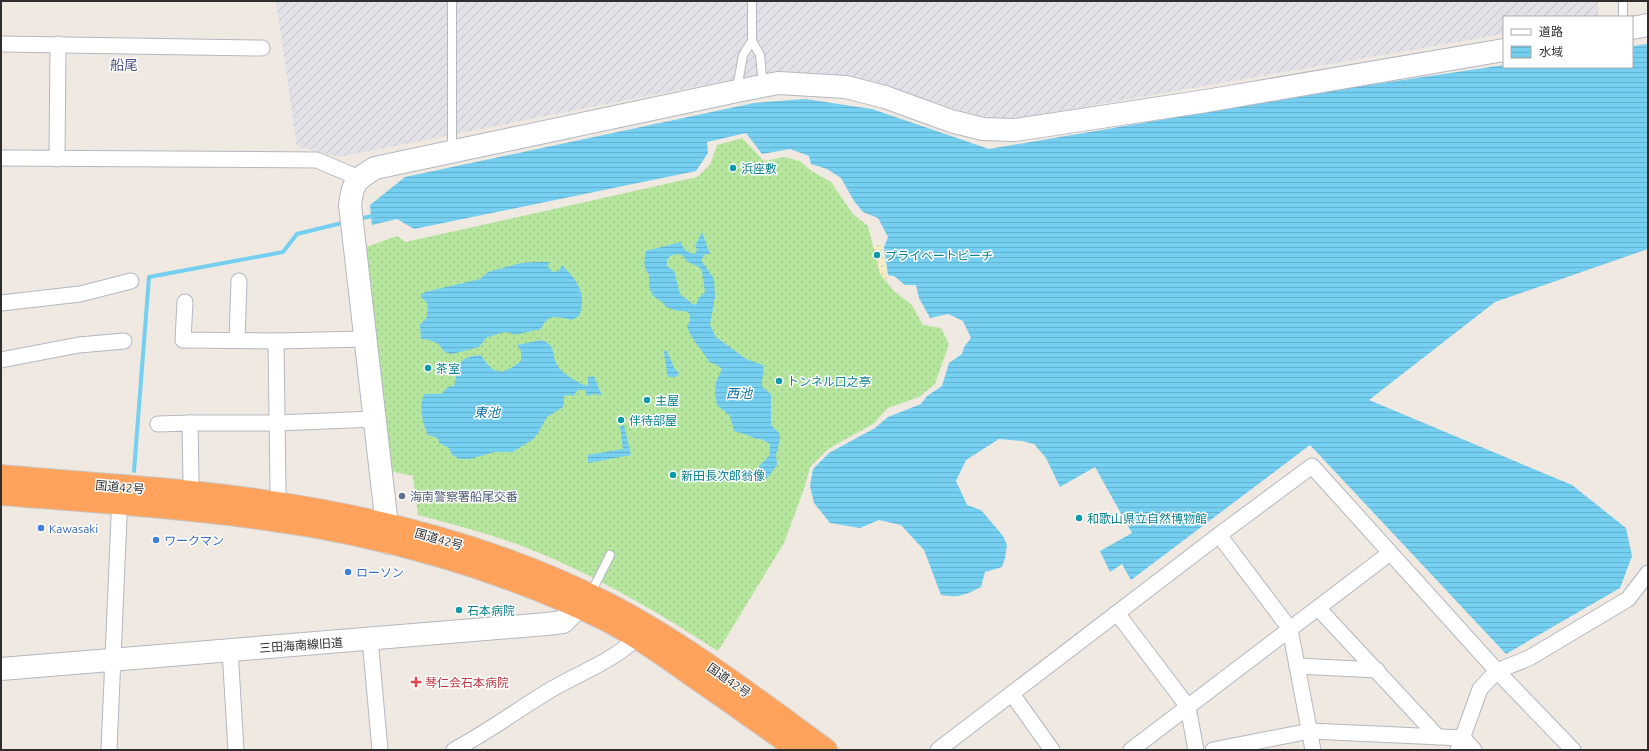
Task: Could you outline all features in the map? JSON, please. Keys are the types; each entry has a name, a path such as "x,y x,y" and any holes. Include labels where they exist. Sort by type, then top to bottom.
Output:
{"highway":[{"name":"国道42号","path":"1,476 120,496"},
{"name":"国道42号","path":"1,494 120,496 189,501 276,512 487,554 533,571 584,601 642,632 697,658 826,750"},
{"name":"国道42号","path":"642,632 798,750"}],"street":[{"path":"1633,28 1648,25"},
{"path":"1,44 262,48"},
{"path":"57,159 58,44"},
{"path":"387,534 350,205 352,188 359,178 375,168 452,150 778,83 846,87 885,98 951,121 983,129 1015,130 1206,101 1503,50"},
{"path":"1,158 317,160 359,178"},
{"path":"1,303 80,294 131,281"},
{"path":"237,340 239,281"},
{"path":"185,302 183,340 276,341 366,339"},
{"path":"1,360 79,345 124,341"},
{"path":"276,341 278,490 276,512"},
{"path":"158,424 277,423 375,419"},
{"path":"189,501 191,480 190,423"},
{"path":"938,750 1220,534 1312,466 1497,671 1573,750"},
{"path":"108,750 120,496"},
{"path":"1220,534 1290,629 1313,750"},
{"path":"1131,750 1390,553"},
{"path":"1460,744 1480,689 1497,671 1529,658 1628,599 1648,573"},
{"name":"三田海南線旧道","path":"1,669 563,622 584,601"},
{"path":"1318,608 1438,737"},
{"path":"1117,613 1188,707 1196,750"},
{"path":"454,750 480,736 547,692 620,651 642,632"},
{"path":"370,639 380,750"},
{"path":"230,650 236,750"},
{"path":"1297,666 1377,670"},
{"path":"1012,694 1052,750"},
{"path":"1213,750 1310,731 1438,737 1474,750"}],"lane":[{"path":"452,1 452,150"},
{"path":"752,1 752,41 760,55 763,86"},
{"path":"1623,1 1623,16"},
{"path":"737,91 743,55 752,41"},
{"path":"584,601 610,555"}],"shaded area":[{"path":"276,1 1598,1 1598,16 1503,16 1503,34 1036,115 996,119 966,112 891,88 832,75 780,74 723,81 339,157 297,146"}],"sand":[{"name":"プライベートビーチ","path":"881,243 886,274 889,278 875,285 866,265 874,246"}],"green space":[{"path":"742,138 764,161 784,157 800,161 810,170 831,182 853,214 868,226 880,274 894,291 912,305 923,325 941,328 949,344 935,384 919,397 888,408 873,424 828,449 810,467 804,489 784,543 718,651 630,597 561,562 508,541 418,515 413,476 390,471 366,247 397,236 406,242 697,177 710,165 717,145"}],"water":[{"path":"1648,44 1648,249 1495,302 1369,400 1572,485 1626,528 1632,556 1620,588 1506,654 1310,445 1131,580 1122,564 1110,572 1100,551 1132,533 1095,467 1060,487 1046,458 1034,444 1022,441 999,439 966,460 956,481 967,505 981,510 1003,536 1007,545 1002,567 985,572 981,587 971,592 958,596 941,595 924,550 901,525 879,520 860,528 830,523 814,503 810,486 813,469 829,453 875,428 888,417 921,404 927,396 942,386 949,363 962,354 964,347 971,338 963,321 948,314 930,318 919,298 916,285 905,285 894,276 888,275 884,247 888,237 878,218 863,212 854,201 841,178 827,169 811,164 809,156 790,149 762,154 746,133 707,142 708,153 696,171 414,229 397,219 372,225 370,205 405,177 754,103 805,99 872,109 989,149 1349,88 1503,65 1503,68 1633,68 1633,46"},
{"name":"西池","path":"702,232 710,254 705,254 701,260 714,279 715,297 710,325 716,337 746,359 763,365 764,371 762,386 771,395 771,425 780,434 776,455 777,465 767,478 760,477 759,466 770,455 770,444 761,439 756,439 734,431 730,416 717,405 715,392 716,382 722,369 709,362 691,336 687,326 690,321 690,314 685,311 677,311 666,307 662,302 653,296 649,286 649,275 644,264 646,251 681,242 686,250 695,254 697,249 695,246","holes":["677,254 682,255 688,262 699,267 702,271 705,292 698,299 696,305 680,294 674,271 667,266 667,260 670,256"]},
{"path":"549,262 548,267 553,272 559,271 562,265 577,282 580,288 582,301 579,316 572,320 558,317 550,318 541,329 514,335 507,332 500,333 487,337 479,347 452,354 445,352 438,344 430,340 421,339 420,325 427,317 428,304 420,296 425,292 480,279 488,272 521,263"},
{"name":"東池","path":"541,340 550,345 556,364 568,376 588,386 588,377 594,376 602,396 594,394 587,396 585,390 578,390 573,396 564,396 564,404 562,408 547,417 533,439 513,452 495,452 470,459 459,459 452,455 449,448 439,443 438,438 428,435 422,414 422,399 424,394 441,394 448,387 454,386 458,368 463,360 481,355 490,367 499,372 504,371 515,366 521,361 521,351 517,345"},
{"path":"664,351 667,351 674,368 679,373 676,377 669,377 667,374"},
{"path":"624,425 631,455 588,463 588,455 623,449 620,426"}],"waterway":[{"path":"359,219 376,215"},
{"path":"134,471 149,277 283,252 297,234 346,222"}],"place":[{"name":"浜座敷","path":"733,168"},
{"name":"プライベートビーチ","path":"877,255"},
{"name":"茶室","path":"428,368"},
{"name":"トンネル口之亭","path":"779,381"},
{"name":"主屋","path":"647,400"},
{"name":"伴待部屋","path":"621,420"},
{"name":"新田長次郎翁像","path":"673,475"},
{"name":"海南警察署船尾交番","path":"402,496"},
{"name":"和歌山県立自然博物館","path":"1079,518"},
{"name":"Kawasaki","path":"41,528"},
{"name":"ワークマン","path":"156,540"},
{"name":"ローソン","path":"348,572"},
{"name":"石本病院","path":"459,610"},
{"name":"琴仁会石本病院","path":"416,682"}],"district":[{"name":"船尾","path":"124,65"}]}
